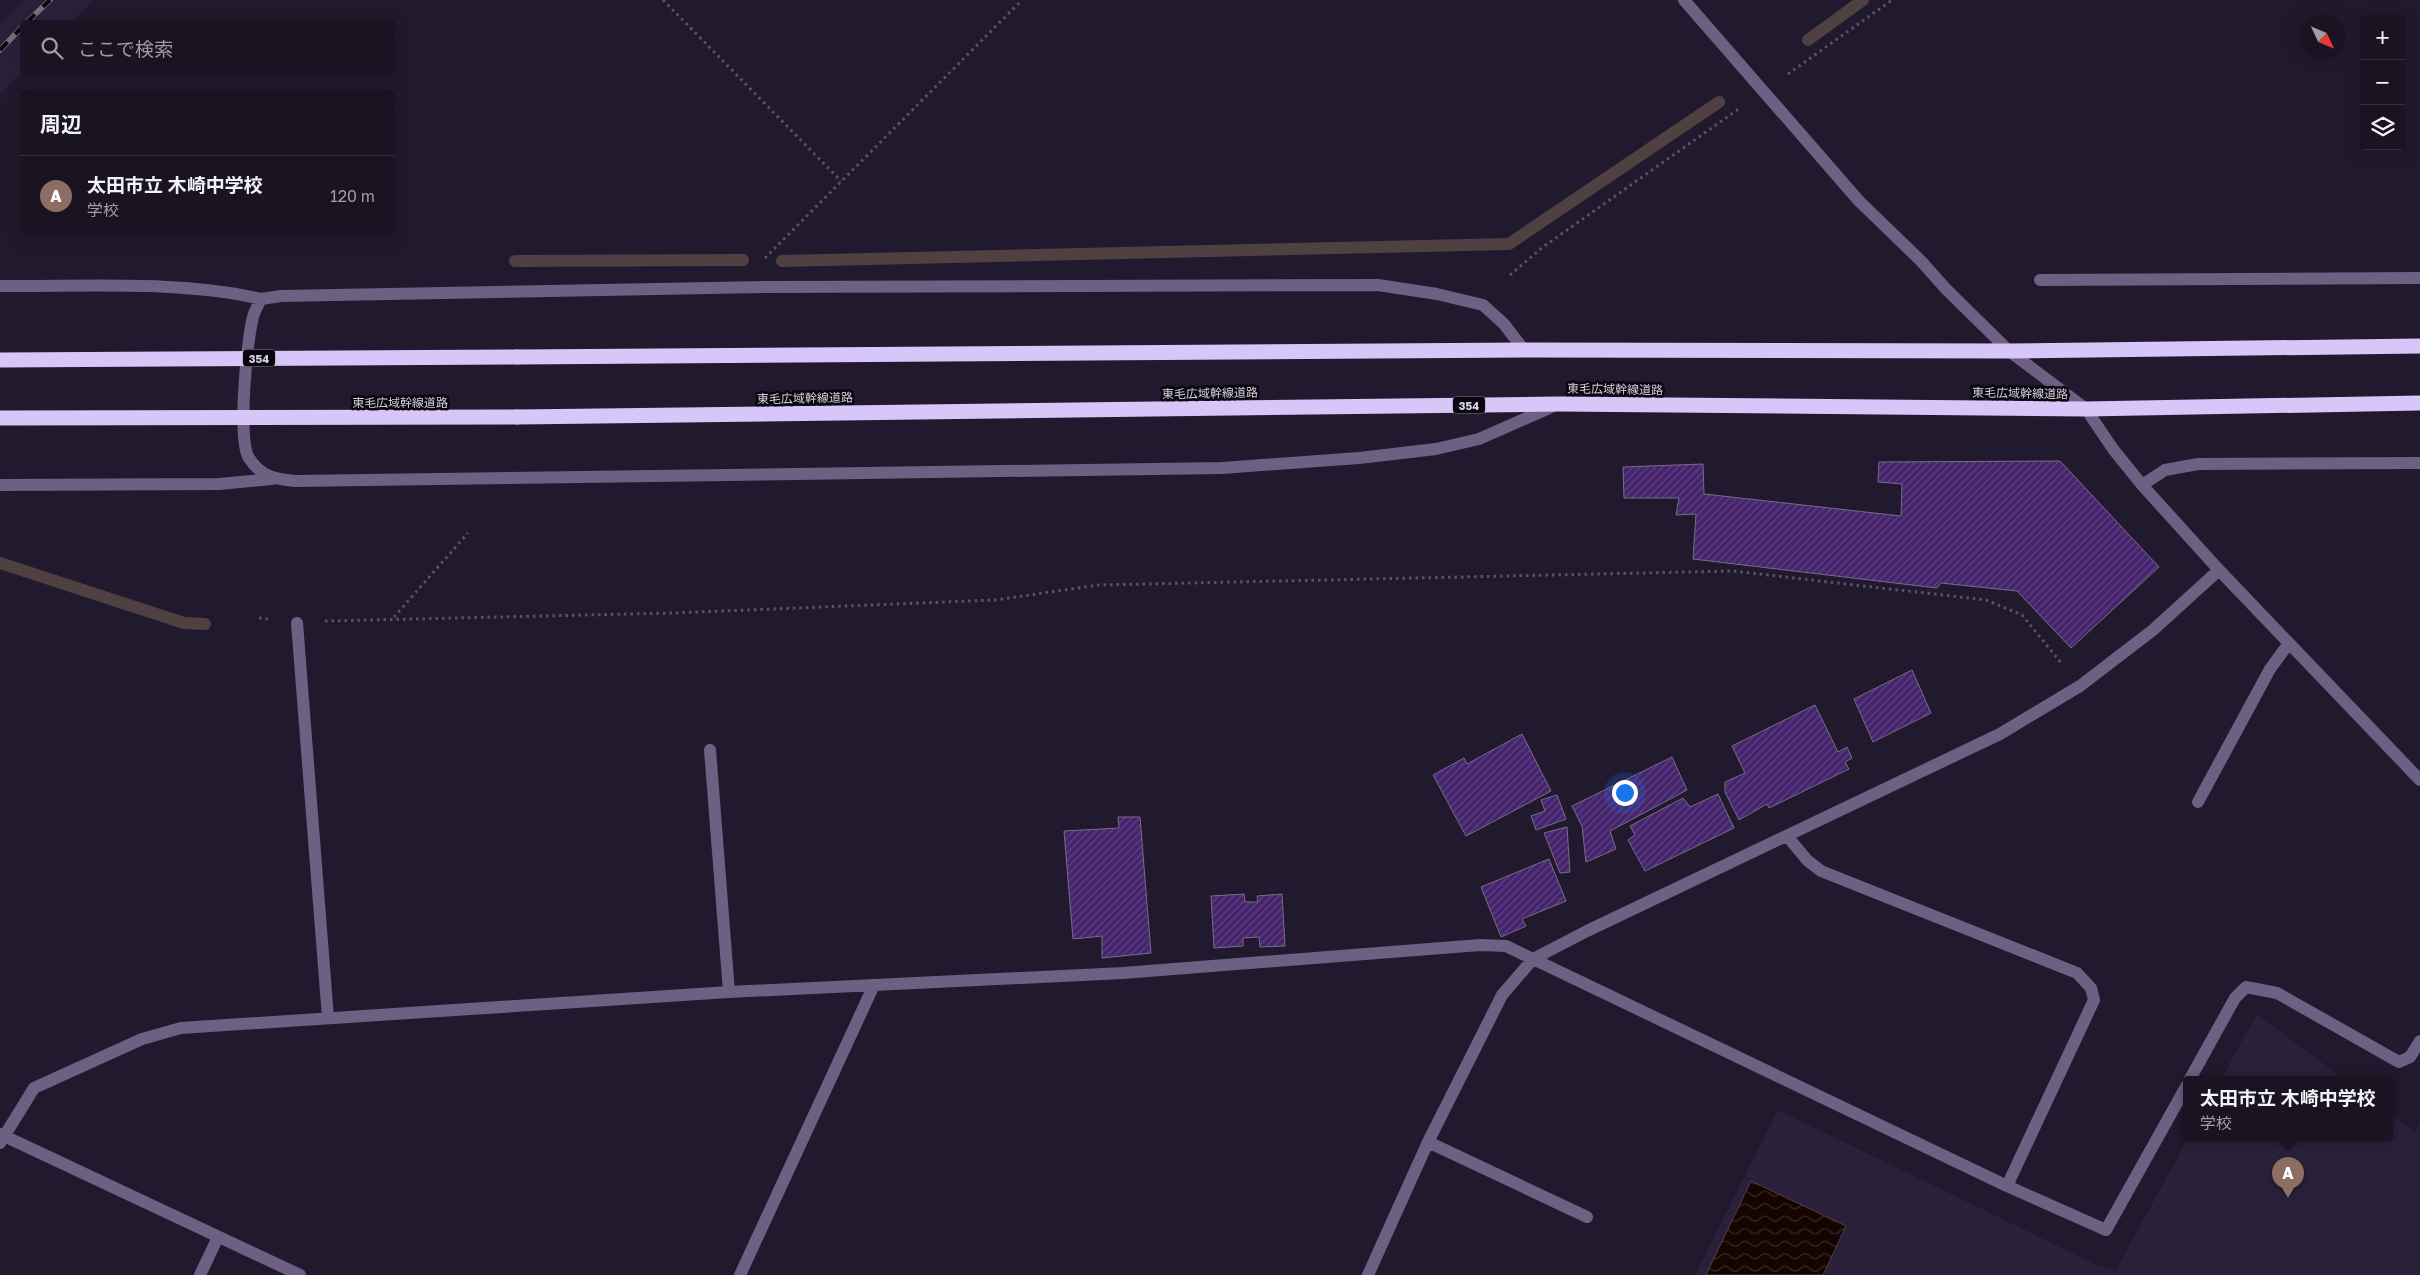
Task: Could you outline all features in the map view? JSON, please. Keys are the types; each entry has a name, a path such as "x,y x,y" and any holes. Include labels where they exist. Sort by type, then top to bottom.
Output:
{"highway":[{"name":"354","path":"0,360 1524,350 2009,351 2420,346"},
{"name":"東毛広域幹線道路","path":"0,418 517,417 1558,404 2086,409 2420,403"}],"street":[{"path":"1684,0 1859,201 2009,351 2086,409 2113,450 2142,485 2219,570 2420,780"},
{"path":"2040,280 2420,278"},
{"path":"0,286 154,288 234,292 261,299 281,296 763,286 1378,285 1437,294 1483,305 1504,324 1524,350"},
{"path":"261,299 253,315 250,337 243,435 248,457 258,469 272,479"},
{"path":"0,485 220,484 272,479 295,481 1222,468 1359,458 1436,449 1480,439 1558,404"},
{"path":"2142,485 2165,470 2198,464 2420,463"},
{"path":"1368,1275 1428,1142 1502,995 1533,959 1587,931 2000,734 2080,686 2152,630 2219,570"},
{"path":"296,623 328,1018"},
{"path":"2198,802 2270,668 2289,643"},
{"path":"710,750 729,992"},
{"path":"1787,836 1807,860 1821,871 2078,973 2091,988 2094,1000 2007,1186"},
{"path":"300,1275 1,1137 34,1088 142,1038 181,1028 729,992 1123,973 1480,944 1506,946 2007,1186 2106,1230 2183,1091"},
{"path":"740,1275 874,985"},
{"path":"2192,1076 2235,998 2246,987 2277,993 2399,1062 2410,1057 2420,1041"},
{"path":"1428,1142 1587,1217"},
{"path":"200,1275 218,1237"}],"path":[{"path":"663,0 841,181"},
{"path":"763,286 765,257 1022,0"},
{"path":"1510,275 1543,247 1892,0"},
{"path":"394,618 468,534"},
{"path":"259,618 296,623 394,618 673,613 994,600 1099,585 1734,571 1986,600 2022,615 2080,686"}],"shaded area":[{"path":"24,0 93,0 73,20 20,20 20,74 0,94 0,25"},
{"path":"2257,1014 2340,1076 2223,1076"},
{"path":"1778,1110 2095,1264 2115,1271 2187,1141 2393,1141 2393,1116 2415,1132 2420,1121 2420,1275 1695,1275"}],"water":[{"path":"1751,1181 1846,1226 1823,1275 1706,1275"}],"building":[{"path":"2060,461 2159,567 2071,648 2017,591 1941,583 1937,588 1693,559 1696,514 1676,515 1679,498 1624,498 1623,467 1703,464 1704,494 1901,516 1902,484 1878,482 1879,462"},
{"path":"1912,670 1931,713 1873,742 1854,699"},
{"path":"1815,705 1838,752 1847,747 1852,758 1845,762 1849,769 1769,808 1767,804 1739,820 1725,792 1725,782 1745,773 1732,746"},
{"path":"1522,734 1551,791 1466,836 1433,775 1464,758 1467,764"},
{"path":"1672,757 1687,790 1610,831 1616,849 1586,862 1582,826 1572,806"},
{"path":"1718,794 1734,828 1645,871 1628,840 1635,835 1630,826 1683,798 1690,807"},
{"path":"1557,795 1566,819 1536,830 1531,816 1545,811 1541,800"},
{"path":"1118,817 1140,817 1151,953 1102,958 1102,936 1073,939 1064,831 1119,828"},
{"path":"1567,827 1570,872 1560,873 1544,833"},
{"path":"1549,859 1566,901 1522,919 1526,926 1501,937 1481,887"},
{"path":"1244,894 1245,902 1258,902 1257,896 1282,894 1285,946 1260,947 1259,937 1243,938 1243,946 1214,948 1211,896"}],"waterway":[{"path":"1808,40 1863,0"},
{"path":"782,261 1509,244 1719,102"},
{"path":"515,261 743,260"},
{"path":"0,563 184,623 205,624"}],"railway":[{"path":"29,20 50,0"},
{"path":"0,50 20,29"}],"place":[{"name":"太田市立 木崎中学校","path":"2288,1198"}]}
